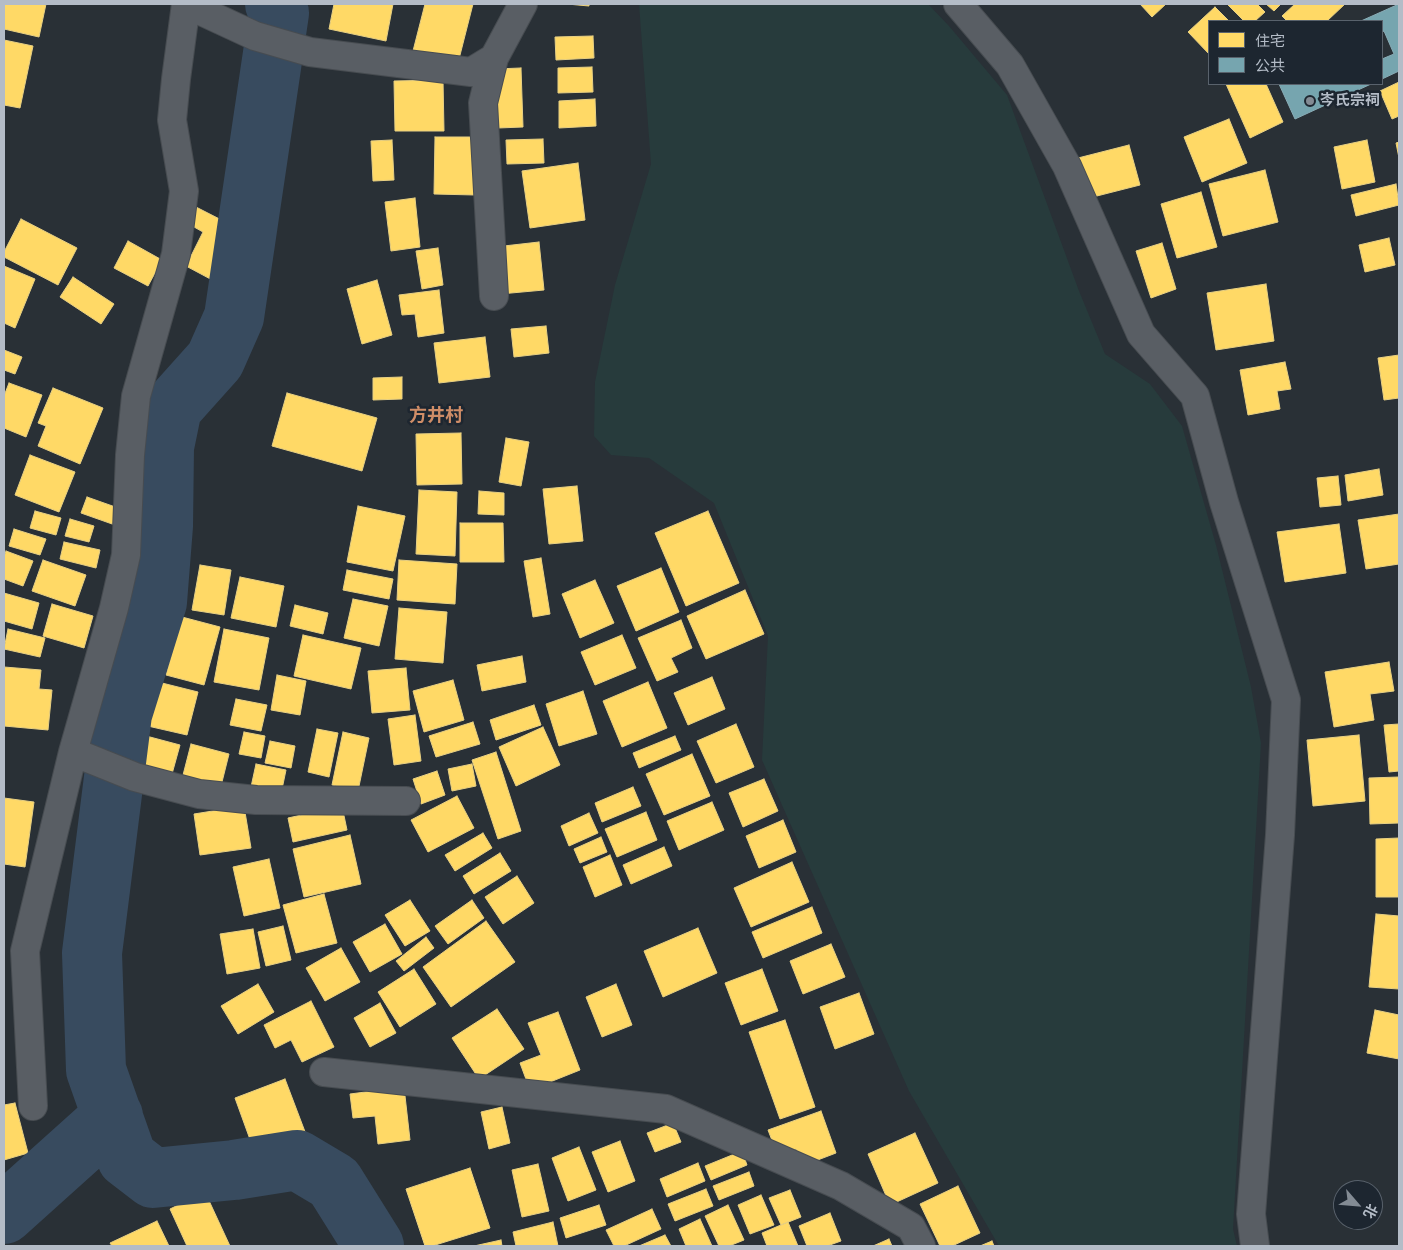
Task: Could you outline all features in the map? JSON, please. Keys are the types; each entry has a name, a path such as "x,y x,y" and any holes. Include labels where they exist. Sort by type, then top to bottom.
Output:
{"street":[{"path":"33,1106 25,951 83,756 126,555 130,455 136,396 176,254 184,191 172,120 186,4 255,36 310,52 471,72 494,58"},
{"path":"494,296 483,103 494,58 523,4"},
{"path":"958,4 1010,65 1068,166 1141,334 1195,396 1224,502 1286,700 1280,835 1251,1214 1255,1246"},
{"path":"83,756 135,777 199,794 256,800 406,801"},
{"path":"324,1072 666,1109 841,1186 911,1227 921,1246"}],"green space":[{"path":"639,4 928,4 1007,95 1079,291 1105,354 1150,384 1182,426 1216,545 1251,687 1261,743 1233,1229 1237,1246 999,1246 909,1091 762,760 768,636 714,503 649,458 611,455 594,436 595,382 615,285 651,164"}],"building: 住宅":[{"path":"4,4 46,4 39,37 4,29"},
{"path":"334,4 393,4 386,41 329,29"},
{"path":"425,4 473,4 458,63 413,51"},
{"path":"567,4 589,4 589,6"},
{"path":"1140,4 1166,4 1152,17"},
{"path":"1227,4 1257,4 1265,12 1256,20 1243,20"},
{"path":"1266,4 1281,4 1274,11"},
{"path":"1295,4 1345,4 1328,20 1286,20 1282,16"},
{"path":"1215,7 1228,20 1208,20 1208,53 1188,32"},
{"path":"593,36 594,58 556,60 555,37"},
{"path":"4,40 33,46 20,108 4,105"},
{"path":"592,67 593,92 558,93 558,68"},
{"path":"521,68 523,127 498,128 496,69"},
{"path":"443,80 444,131 395,131 394,81"},
{"path":"1399,82 1399,116 1392,119 1380,91"},
{"path":"1226,85 1266,85 1283,122 1250,138"},
{"path":"595,99 596,126 559,128 559,101"},
{"path":"1229,119 1247,163 1202,182 1184,137"},
{"path":"435,137 476,137 475,195 434,194"},
{"path":"543,139 544,163 507,164 506,140"},
{"path":"392,140 394,180 373,181 371,141"},
{"path":"1367,140 1375,182 1342,189 1334,147"},
{"path":"1399,142 1399,158 1396,143"},
{"path":"1129,145 1140,185 1089,198 1078,158"},
{"path":"578,163 585,220 530,228 522,171"},
{"path":"1265,170 1278,222 1223,236 1209,184"},
{"path":"1396,184 1399,205 1356,216 1351,195"},
{"path":"1201,192 1217,247 1177,258 1161,204"},
{"path":"415,198 420,247 391,251 385,202"},
{"path":"196,207 243,231 216,282 186,266 203,232 187,223"},
{"path":"21,219 77,248 58,285 4,257 4,252"},
{"path":"1389,238 1395,265 1365,272 1359,245"},
{"path":"128,241 162,260 148,286 114,268"},
{"path":"539,242 544,290 500,294 495,247"},
{"path":"1162,243 1176,289 1151,298 1136,251"},
{"path":"438,248 443,285 422,289 416,251"},
{"path":"4,266 35,279 15,328 4,323"},
{"path":"73,277 114,304 101,324 60,297"},
{"path":"377,280 392,335 362,344 347,289"},
{"path":"1266,284 1274,341 1216,350 1207,293"},
{"path":"439,290 444,333 418,337 415,314 402,315 399,295"},
{"path":"546,326 549,353 514,357 511,329"},
{"path":"485,337 490,377 439,383 434,343"},
{"path":"4,350 22,357 15,374 4,370"},
{"path":"1399,355 1399,398 1384,400 1378,358"},
{"path":"1285,362 1291,389 1277,391 1280,409 1248,415 1240,370"},
{"path":"402,377 402,399 373,400 373,378"},
{"path":"9,383 42,395 26,437 4,428 4,396"},
{"path":"53,388 103,408 80,464 38,446 46,426 38,423"},
{"path":"287,393 377,418 362,471 272,446"},
{"path":"461,433 462,484 417,485 416,434"},
{"path":"506,438 529,442 521,486 499,482"},
{"path":"30,455 75,472 59,512 15,495"},
{"path":"1379,469 1383,495 1348,501 1345,475"},
{"path":"1338,476 1341,505 1320,507 1317,478"},
{"path":"577,486 583,541 549,544 543,489"},
{"path":"419,490 457,492 455,556 416,554"},
{"path":"479,491 504,493 504,515 478,514"},
{"path":"87,497 121,509 115,525 81,513"},
{"path":"358,506 405,516 393,571 347,562"},
{"path":"35,511 61,518 56,535 30,528"},
{"path":"708,511 739,583 686,606 655,533"},
{"path":"1399,514 1399,564 1366,569 1358,520"},
{"path":"70,519 94,526 89,542 65,536"},
{"path":"460,523 503,523 504,562 460,562"},
{"path":"1339,524 1346,573 1285,582 1277,532"},
{"path":"14,529 46,539 40,555 9,546"},
{"path":"64,542 100,550 96,568 60,559"},
{"path":"6,551 33,561 23,586 4,579 4,557"},
{"path":"541,558 550,614 533,617 524,561"},
{"path":"43,560 86,575 75,606 32,591"},
{"path":"399,560 457,564 455,604 397,600"},
{"path":"200,565 231,570 224,615 192,610"},
{"path":"661,568 679,612 636,631 617,586"},
{"path":"347,570 393,579 389,599 343,590"},
{"path":"240,577 284,586 276,627 231,618"},
{"path":"595,580 614,623 580,638 562,594"},
{"path":"745,590 764,634 706,659 687,616"},
{"path":"4,593 39,603 32,629 4,621"},
{"path":"353,599 388,606 379,646 344,638"},
{"path":"52,604 93,616 84,648 43,636"},
{"path":"295,605 328,613 323,634 290,626"},
{"path":"399,608 447,612 443,663 395,659"},
{"path":"182,617 220,627 204,685 166,675"},
{"path":"681,620 692,648 671,658 678,672 657,681 638,638"},
{"path":"8,629 45,638 40,657 4,649"},
{"path":"224,629 269,638 259,690 214,682"},
{"path":"303,635 361,648 351,689 294,676"},
{"path":"622,635 636,668 595,685 581,652"},
{"path":"522,656 526,682 482,691 477,665"},
{"path":"1389,662 1394,691 1370,694 1374,720 1334,727 1325,672"},
{"path":"4,667 41,670 39,689 52,690 48,730 4,726"},
{"path":"406,668 410,710 372,713 368,671"},
{"path":"277,675 306,681 300,715 271,710"},
{"path":"712,677 725,709 688,725 674,693"},
{"path":"150,680 198,692 187,735 139,724"},
{"path":"453,680 464,720 424,732 413,691"},
{"path":"648,682 667,728 622,747 603,701"},
{"path":"583,691 597,734 559,746 546,704"},
{"path":"236,699 267,705 261,731 230,725"},
{"path":"534,705 541,725 496,740 490,720"},
{"path":"415,715 421,761 394,765 388,719"},
{"path":"473,722 480,744 436,757 429,736"},
{"path":"736,724 754,767 716,783 697,741"},
{"path":"1399,724 1399,771 1389,772 1384,725"},
{"path":"543,727 560,765 516,786 499,747"},
{"path":"317,729 338,733 329,777 308,772"},
{"path":"244,732 265,736 261,758 239,754"},
{"path":"343,732 369,738 358,791 332,785"},
{"path":"135,733 180,745 172,774 127,762"},
{"path":"1359,735 1365,801 1313,806 1307,740"},
{"path":"675,736 681,750 639,768 633,753"},
{"path":"270,741 295,746 291,768 265,763"},
{"path":"191,744 229,754 220,790 182,779"},
{"path":"496,752 521,831 498,839 472,760"},
{"path":"692,754 710,796 664,815 646,774"},
{"path":"256,764 286,770 281,794 251,787"},
{"path":"472,764 476,786 452,791 448,769"},
{"path":"437,771 445,795 421,804 413,779"},
{"path":"1399,777 1399,823 1370,824 1369,778"},
{"path":"764,779 778,811 743,827 729,793"},
{"path":"633,787 641,806 602,822 595,803"},
{"path":"457,796 474,828 428,852 411,820"},
{"path":"4,798 34,802 25,867 4,864"},
{"path":"712,802 724,830 679,850 667,821"},
{"path":"244,806 251,848 200,855 194,814"},
{"path":"342,806 347,830 293,842 288,818"},
{"path":"646,812 657,840 617,857 605,829"},
{"path":"589,813 598,833 569,846 561,826"},
{"path":"783,820 796,852 759,868 746,836"},
{"path":"483,833 492,848 455,871 445,855"},
{"path":"350,835 361,884 304,897 293,849"},
{"path":"601,837 607,852 580,863 574,849"},
{"path":"1399,838 1399,897 1376,897 1376,839"},
{"path":"664,847 672,866 631,884 623,865"},
{"path":"500,853 511,871 474,894 463,876"},
{"path":"610,855 622,885 595,897 583,867"},
{"path":"269,859 280,908 244,916 233,867"},
{"path":"792,862 809,902 751,927 734,888"},
{"path":"517,876 534,903 503,924 485,897"},
{"path":"324,894 337,943 296,953 283,905"},
{"path":"410,900 430,931 405,946 385,915"},
{"path":"472,900 484,918 448,944 435,926"},
{"path":"812,907 822,933 763,958 752,932"},
{"path":"1376,914 1399,916 1399,989 1369,987"},
{"path":"486,921 515,962 451,1007 423,967"},
{"path":"385,924 402,954 370,972 353,942"},
{"path":"283,926 291,960 266,966 258,932"},
{"path":"698,928 717,973 663,997 644,951"},
{"path":"253,929 260,968 227,974 220,934"},
{"path":"426,937 434,948 404,971 396,961"},
{"path":"831,944 845,977 803,994 790,961"},
{"path":"341,948 360,982 325,1001 306,968"},
{"path":"414,969 436,1004 400,1027 378,992"},
{"path":"762,969 778,1011 741,1025 725,983"},
{"path":"258,984 274,1012 238,1034 221,1006"},
{"path":"616,984 632,1025 602,1037 586,997"},
{"path":"859,993 874,1034 835,1049 820,1007"},
{"path":"311,1001 334,1047 302,1062 291,1040 275,1048 264,1025"},
{"path":"380,1003 396,1033 370,1047 354,1018"},
{"path":"497,1009 524,1049 479,1079 452,1038"},
{"path":"1375,1010 1399,1015 1399,1059 1367,1053"},
{"path":"558,1012 580,1070 530,1090 520,1063 541,1055 528,1023"},
{"path":"785,1020 815,1107 780,1119 749,1032"},
{"path":"285,1079 307,1137 256,1156 235,1098"},
{"path":"404,1087 410,1140 378,1144 375,1116 353,1118 350,1094"},
{"path":"15,1103 28,1153 4,1160 4,1105"},
{"path":"502,1107 510,1143 489,1149 481,1112"},
{"path":"821,1111 836,1153 802,1166 796,1149 778,1156 768,1130"},
{"path":"673,1123 681,1142 655,1152 647,1133"},
{"path":"915,1133 938,1183 890,1205 868,1154"},
{"path":"620,1141 635,1181 608,1192 592,1152"},
{"path":"579,1147 596,1190 568,1201 552,1158"},
{"path":"742,1151 747,1165 711,1180 705,1166"},
{"path":"698,1163 705,1181 667,1197 660,1179"},
{"path":"538,1164 549,1211 522,1217 512,1170"},
{"path":"470,1168 490,1228 432,1246 425,1246 406,1189"},
{"path":"749,1172 754,1186 719,1200 713,1186"},
{"path":"958,1186 980,1233 952,1246 940,1246 920,1204"},
{"path":"706,1189 713,1206 675,1221 668,1204"},
{"path":"790,1190 801,1217 781,1225 769,1198"},
{"path":"205,1192 230,1246 187,1246 170,1209"},
{"path":"761,1195 774,1225 750,1234 738,1205"},
{"path":"599,1205 606,1225 566,1238 560,1218"},
{"path":"728,1205 744,1240 729,1246 719,1246 705,1216"},
{"path":"652,1209 661,1229 624,1246 614,1246 606,1230"},
{"path":"830,1213 841,1241 827,1246 807,1246 799,1226"},
{"path":"700,1219 712,1246 686,1246 679,1229"},
{"path":"157,1221 169,1246 112,1246 110,1243"},
{"path":"553,1222 558,1246 516,1246 513,1232"},
{"path":"788,1222 798,1246 767,1246 762,1233"},
{"path":"665,1235 671,1246 639,1246"},
{"path":"889,1239 892,1246 873,1246"},
{"path":"501,1240 502,1246 474,1246"},
{"path":"992,1241 994,1246 980,1246"}],"building: 公共":[{"name":"岑氏宗祠","path":"1399,4 1399,71 1383,79 1383,59 1394,54 1383,32 1383,20 1363,20"},
{"name":"岑氏宗祠","path":"1279,85 1369,85 1295,119"}],"waterway":[{"path":"275,4 279,13 234,317 215,360 172,408 164,447 163,526 157,602 122,714 92,953 96,1070 127,1158 153,1178 234,1170 297,1160 334,1182 374,1246"},
{"path":"4,1214 113,1116"}],"place":[{"name":"岑氏宗祠","path":"1310,101"}],"district":[{"name":"方井村","path":"436,416"}]}
